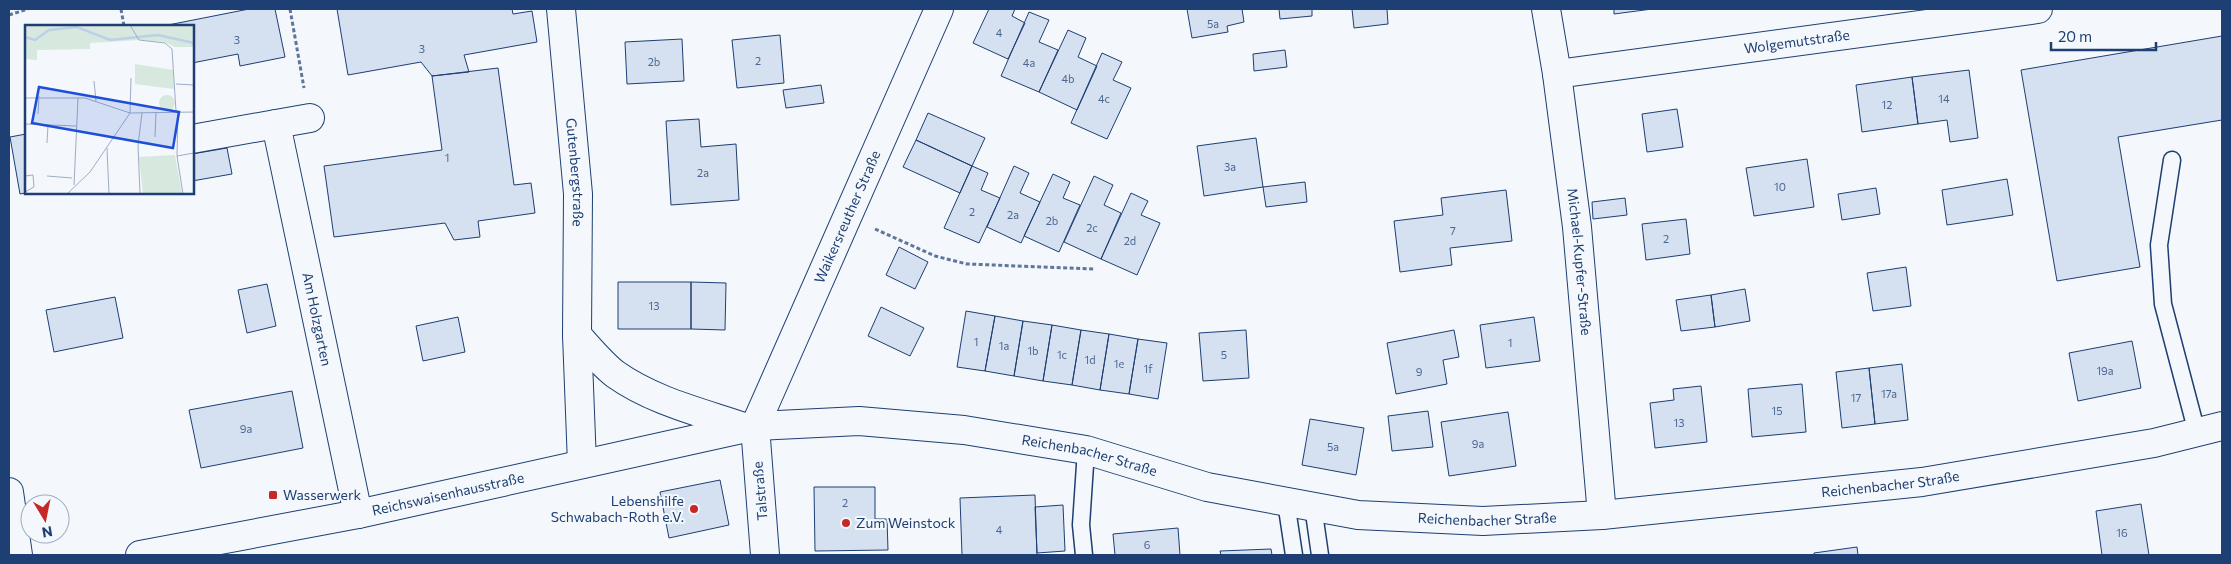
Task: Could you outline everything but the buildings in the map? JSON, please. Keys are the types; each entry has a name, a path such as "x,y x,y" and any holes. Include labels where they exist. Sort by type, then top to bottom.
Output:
{"street":[{"name":"Gutenbergstraße","path":"561,9 578,194 577,335 582,464"},
{"name":"Waikersreuther Straße","path":"749,426 939,9"},
{"name":"Michael-Kupfer-Straße","path":"1546,9 1557,74 1579,254 1602,515"},
{"name":"Wolgemutstraße","path":"1557,74 1993,11 2038,9"},
{"path":"194,139 310,118"},
{"name":"Am Holzgarten","path":"276,124 358,514"},
{"path":"577,335 613,372 635,387 661,398 749,426"},
{"name":"Reichenbacher Straße","path":"749,426 859,421 964,430 1086,450 1207,487 1358,515 1483,521 1602,515 1922,482 2154,443 2210,429"},
{"name":"Reichswaisenhausstraße","path":"140,555 358,514 749,426"},
{"name":"Talstraße","path":"749,426 765,555"},
{"path":"9,492 18,555"}],"lane":[{"path":"2172,160 2159,245 2163,304 2210,429"},
{"path":"1084,555 1081,525 1086,450"},
{"path":"1286,502 1294,555"},
{"path":"1313,506 1320,555"}],"path":[{"path":"9,15 28,9"},
{"path":"120,9 124,25"},
{"path":"290,9 310,118"},
{"path":"846,216 935,256 967,264 1095,269"}],"place":[{"name":"Wasserwerk","path":"273,495"},
{"name":"Lebenshilfe Schwabach-Roth e.V.","path":"694,509"},
{"name":"Zum Weinstock","path":"846,523"}]}
